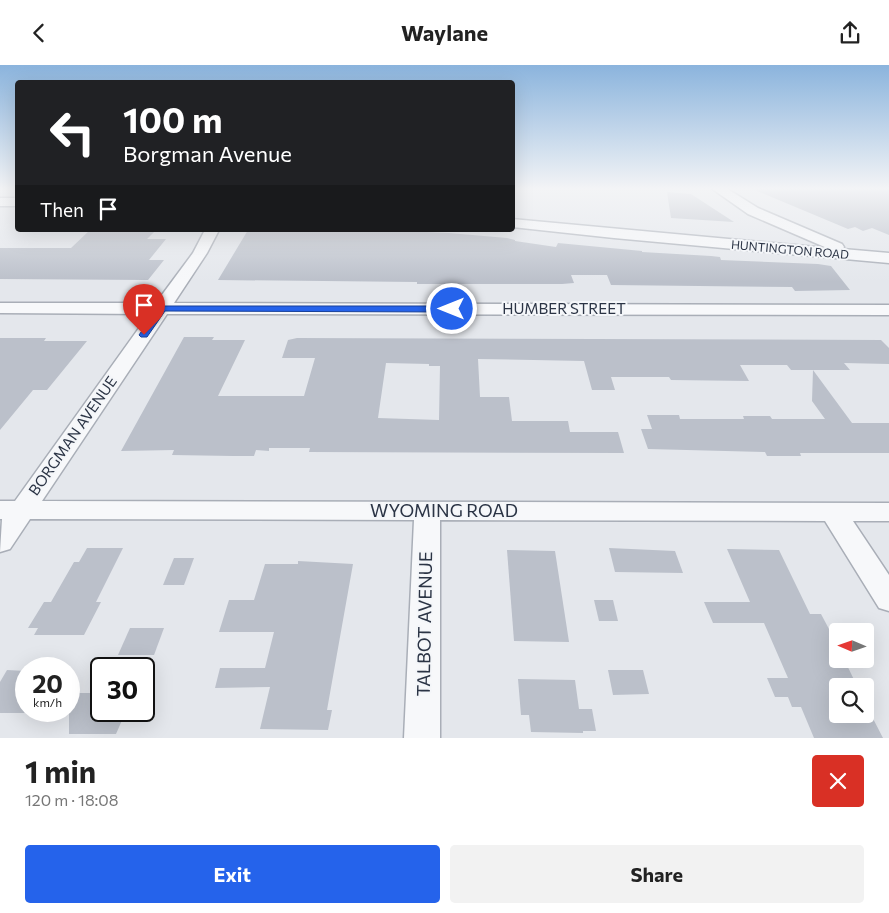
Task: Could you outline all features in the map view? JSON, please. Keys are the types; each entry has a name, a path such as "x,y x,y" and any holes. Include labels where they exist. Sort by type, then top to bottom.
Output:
{"street":[{"path":"772,219 889,268"},
{"name":"HUNTINGTON ROAD","path":"515,223 889,258"},
{"path":"774,248 789,243 795,238 796,230"},
{"name":"BORGMAN AVENUE","path":"0,542 11,510 162,308 200,253 211,232"},
{"name":"HUMBER STREET","path":"0,308 889,309"},
{"name":"WYOMING ROAD","path":"11,510 889,512"},
{"name":"TALBOT AVENUE","path":"422,738 427,511"},
{"path":"833,512 889,599"}],"building":[{"path":"693,219 730,219 734,222"},
{"path":"825,219 889,219 889,235 872,228 863,231 855,227 848,229"},
{"path":"88,232 154,232 147,239 166,239 149,260 164,260 148,280 0,279 0,248 71,248"},
{"path":"247,232 427,232 507,238 515,241 556,247 558,243 642,252 711,256 720,257 721,260 818,264 831,266 850,290 795,291 792,287 611,285 607,275 571,275 574,283 562,284 417,284 417,282 218,280"},
{"path":"184,337 214,337 212,340 245,340 218,396 304,396 315,358 282,358 288,340 297,338 881,340 889,348 889,364 844,363 850,370 791,370 787,365 740,365 749,381 671,380 669,377 611,377 615,390 592,390 584,361 478,359 480,397 509,397 512,421 568,421 570,432 618,432 624,453 309,452 310,448 269,448 269,451 256,450 254,456 233,456 172,455 174,450 121,451","holes":["386,363 429,364 429,366 440,366 439,420 378,418"]},
{"path":"0,338 46,338 44,341 87,341 47,390 33,390 0,430"},
{"path":"813,370 852,423 889,423 889,453 800,453 801,456 767,456 765,452 648,449 641,429 652,429 647,415 679,415 680,419 744,419 743,416 770,416 772,419 825,419 812,401"},
{"path":"87,548 123,548 96,602 101,602 84,635 34,635 38,628 28,628 44,602 51,602 74,562 79,562"},
{"path":"609,548 675,551 683,573 615,572"},
{"path":"727,549 779,550 810,614 821,614 829,629 829,668 848,668 853,678 829,678 829,723 874,723 874,720 883,738 814,738 801,707 792,707 788,697 775,697 767,678 788,678 764,623 713,623 704,602 750,602"},
{"path":"507,550 555,551 569,642 514,641"},
{"path":"174,558 194,558 184,585 163,585"},
{"path":"298,561 353,564 327,710 332,710 328,730 260,729 270,687 215,688 220,668 265,668 274,632 219,632 229,600 254,600 265,564 298,564"},
{"path":"594,600 613,600 618,621 599,621"},
{"path":"130,628 164,628 154,655 118,655"},
{"path":"7,670 15,670 15,713 0,713 0,682"},
{"path":"608,670 643,670 649,694 613,695"},
{"path":"518,679 575,680 579,709 592,709 596,731 583,731 583,733 531,732 529,715 521,715"},
{"path":"80,693 90,693 90,722 121,722 116,734 69,734 69,722 80,722"}],"route":[{"path":"144,335 162,308 452,309"}]}
